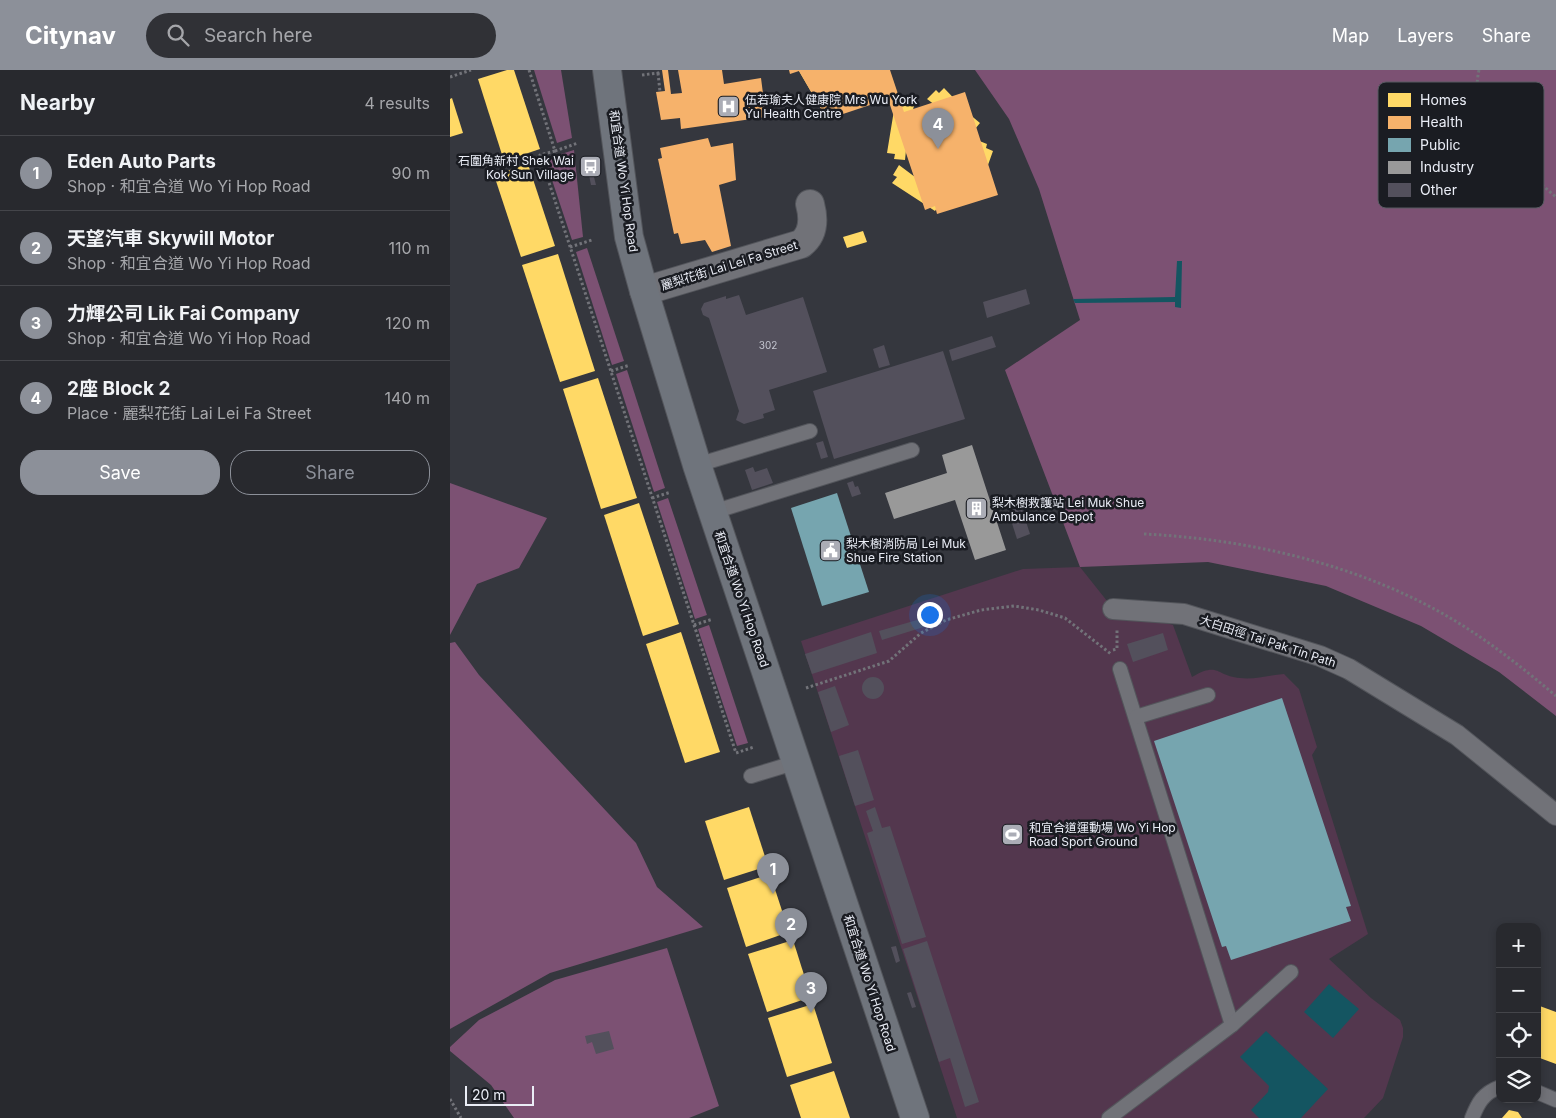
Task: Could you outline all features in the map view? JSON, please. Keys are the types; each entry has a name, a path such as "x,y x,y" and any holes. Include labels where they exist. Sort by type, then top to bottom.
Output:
{"main road":[{"name":"和宜合道 Wo Yi Hop Road","path":"607,70 629,237 644,291 696,465 915,1118"}],"street":[{"name":"麗梨花街 Lai Lei Fa Street","path":"644,291 801,244 811,233 812,213 808,197"},
{"name":"大白田徑 Tai Pak Tin Path","path":"1113,608 1184,614 1320,656 1349,669 1415,707 1457,735 1556,815"}],"lane":[{"path":"696,465 810,431"},
{"path":"712,512 912,450"},
{"path":"1120,669 1232,1025"},
{"path":"1136,717 1208,695"},
{"path":"752,776 797,762"},
{"path":"1109,1118 1232,1025 1291,972"},
{"path":"1472,1118 1478,1102 1485,1094 1496,1089"},
{"path":"1541,1094 1556,1100"}],"path":[{"path":"450,77 471,70"},
{"path":"529,70 555,151"},
{"path":"642,75 658,71 660,92"},
{"path":"578,143 540,156 736,753 754,747"},
{"path":"1544,186 1556,197"},
{"path":"570,248 592,240"},
{"path":"611,371 630,365"},
{"path":"652,498 671,492"},
{"path":"1144,534 1236,542 1344,569 1380,583 1452,618 1514,660 1556,696"},
{"path":"806,688 889,661 921,634 946,620 981,610 1014,606 1039,610 1065,618 1110,651 1120,669"},
{"path":"694,626 713,619"},
{"path":"450,1099 461,1118"}],"shaded area":[{"path":"534,70 561,70 572,138 557,143"},
{"path":"975,70 1556,70 1556,716 1499,672 1421,626 1326,586 1208,562 1080,567 1005,370 1080,320 1039,189 1009,119"},
{"path":"574,150 583,237 572,240 545,159"},
{"path":"587,248 624,361 612,365 576,252"},
{"path":"627,370 665,488 654,492 616,374"},
{"path":"450,483 547,518 519,568 477,584 450,635"},
{"path":"668,498 707,615 695,619 657,502"},
{"name":"和宜合道運動場 Wo Yi Hop Road Sport Ground","path":"1080,567 1111,606 1173,625 1192,677 1208,670 1217,671 1232,677 1245,678 1284,674 1299,689 1317,747 1312,755 1368,934 1329,959 1371,998 1400,1020 1403,1028 1403,1037 1383,1098 1364,1118 957,1118 801,641 1023,569"},
{"path":"709,625 748,743 737,746 698,629"},
{"path":"455,642 479,675 636,843 657,887 703,927 550,973 450,1029 450,643"},
{"path":"667,948 719,1106 689,1118 514,1118 491,1085 450,1051 450,1047 479,1020 555,980"}],"water":[{"path":"1177,261 1182,261 1181,308 1175,307 1175,302 1075,303 1073,299 1175,297"},
{"path":"1329,984 1359,1009 1333,1038 1304,1012"},
{"path":"1266,1031 1328,1089 1301,1118 1259,1118 1251,1110 1268,1092 1269,1086 1240,1057"}],"building: Homes":[{"path":"507,70 514,70 540,149 504,161 478,79"},
{"path":"819,70 822,75 831,70 873,70 870,100 863,99 862,103 850,101 855,82 843,80 840,82 842,87 832,93 843,109 832,114 831,111 824,114 799,71"},
{"path":"944,88 980,123 975,129 977,131 969,140 957,125 949,134 950,137 947,138 955,162 960,154 972,158 977,140 987,144 986,148 993,151 988,165 986,164 976,197 968,195 967,199 956,194 965,178 953,176 952,171 938,175 940,180 931,189 948,197 942,206 939,205 935,211 892,183 897,177 893,175 899,165 915,177 921,166 929,171 932,170 922,138 920,137 919,143 907,141 905,160 894,159 895,154 887,153 895,104 902,105 903,101 915,102 910,121 922,123 922,131 926,132 939,126 934,120 943,111 927,99 936,90 939,93"},
{"path":"452,98 463,133 450,137 450,99"},
{"path":"528,164 555,246 521,257 494,175"},
{"path":"863,231 867,242 847,248 843,237"},
{"path":"558,254 595,371 560,382 522,265"},
{"path":"598,378 637,498 601,509 563,389"},
{"path":"639,503 679,624 643,636 604,515"},
{"path":"681,632 720,752 685,763 646,644"},
{"path":"749,807 768,866 724,880 705,821"},
{"path":"770,874 789,932 746,947 727,888"},
{"path":"793,940 811,997 767,1012 748,954"},
{"path":"813,1004 832,1063 787,1077 768,1018"},
{"path":"1541,1006 1556,1012 1556,1064 1541,1058"},
{"path":"834,1071 850,1118 801,1118 790,1085"},
{"path":"1509,1110 1518,1112 1522,1118 1502,1118"}],"building: Health":[{"path":"662,70 668,70 671,94 682,93 678,70 722,70 724,84 761,78 766,117 681,129 680,118 661,120 656,92 665,91"},
{"path":"789,70 890,70 904,112 965,92 998,195 937,214 935,206 925,210 890,105 882,101 837,116 836,112 832,114 831,111 824,114 799,71 790,74"},
{"path":"708,138 711,147 733,143 736,180 719,185 731,246 712,252 705,240 681,244 678,233 674,234 658,159 662,158 660,148"}],"building: Public":[{"name":"梨木樹消防局 Lei Muk Shue Fire Station","path":"837,493 869,592 822,606 791,508"},
{"path":"1282,698 1351,906 1346,907 1351,921 1231,960 1226,946 1222,947 1154,741"}],"building: Industry":[{"name":"梨木樹救護站 Lei Muk Shue Ambulance Depot","path":"972,445 1006,550 975,560 955,500 894,519 885,493 947,473 942,455"}],"building: Other":[{"path":"592,169 596,185 591,185 588,170"},
{"path":"1026,289 1030,304 987,318 983,302"},
{"path":"739,295 746,315 803,297 827,372 769,390 775,410 763,414 764,418 744,424 736,420 739,411 709,318 703,315 701,309 704,303 726,296 726,299"},
{"path":"992,336 996,347 952,361 949,350"},
{"path":"884,345 890,365 879,368 873,349"},
{"path":"943,351 965,419 834,459 813,391"},
{"path":"823,441 828,457 821,459 816,443"},
{"path":"753,467 755,472 767,468 773,483 752,490 745,470"},
{"path":"853,481 855,487 858,486 861,494 852,497 847,483"},
{"path":"1021,506 1030,534 1017,539 1008,511"},
{"path":"924,618 927,626 882,640 879,631"},
{"path":"871,632 877,653 812,674 805,654"},
{"path":"1163,633 1168,650 1133,662 1127,644"},
{"path":"873,677 881,680 884,688 881,696 873,699 865,696 862,688 865,680"},
{"path":"835,686 849,725 831,732 818,692"},
{"path":"858,750 874,800 855,806 839,756"},
{"path":"875,807 882,828 890,826 926,937 902,944 867,833 873,831 866,811"},
{"path":"927,941 979,1102 965,1107 950,1058 939,1062 903,949"},
{"path":"896,946 900,961 896,963 891,947"},
{"path":"911,992 916,1007 912,1008 907,993"},
{"path":"609,1031 614,1049 596,1054 592,1042 587,1044 585,1036"}],"place":[{"name":"伍若瑜夫人健康院 Mrs Wu York Yu Health Centre","path":"729,106"},
{"name":"2座 Block 2","path":"938,149"},
{"name":"石圍角新村 Shek Wai Kok Sun Village","path":"590,167"},
{"name":"梨木樹救護站 Lei Muk Shue Ambulance Depot","path":"976,509"},
{"name":"梨木樹消防局 Lei Muk Shue Fire Station","path":"830,550"},
{"name":"和宜合道運動場 Wo Yi Hop Road Sport Ground","path":"1013,834"},
{"name":"Eden Auto Parts","path":"773,894"},
{"name":"天望汽車 Skywill Motor","path":"791,949"},
{"name":"力輝公司 Lik Fai Company","path":"811,1013"}]}
